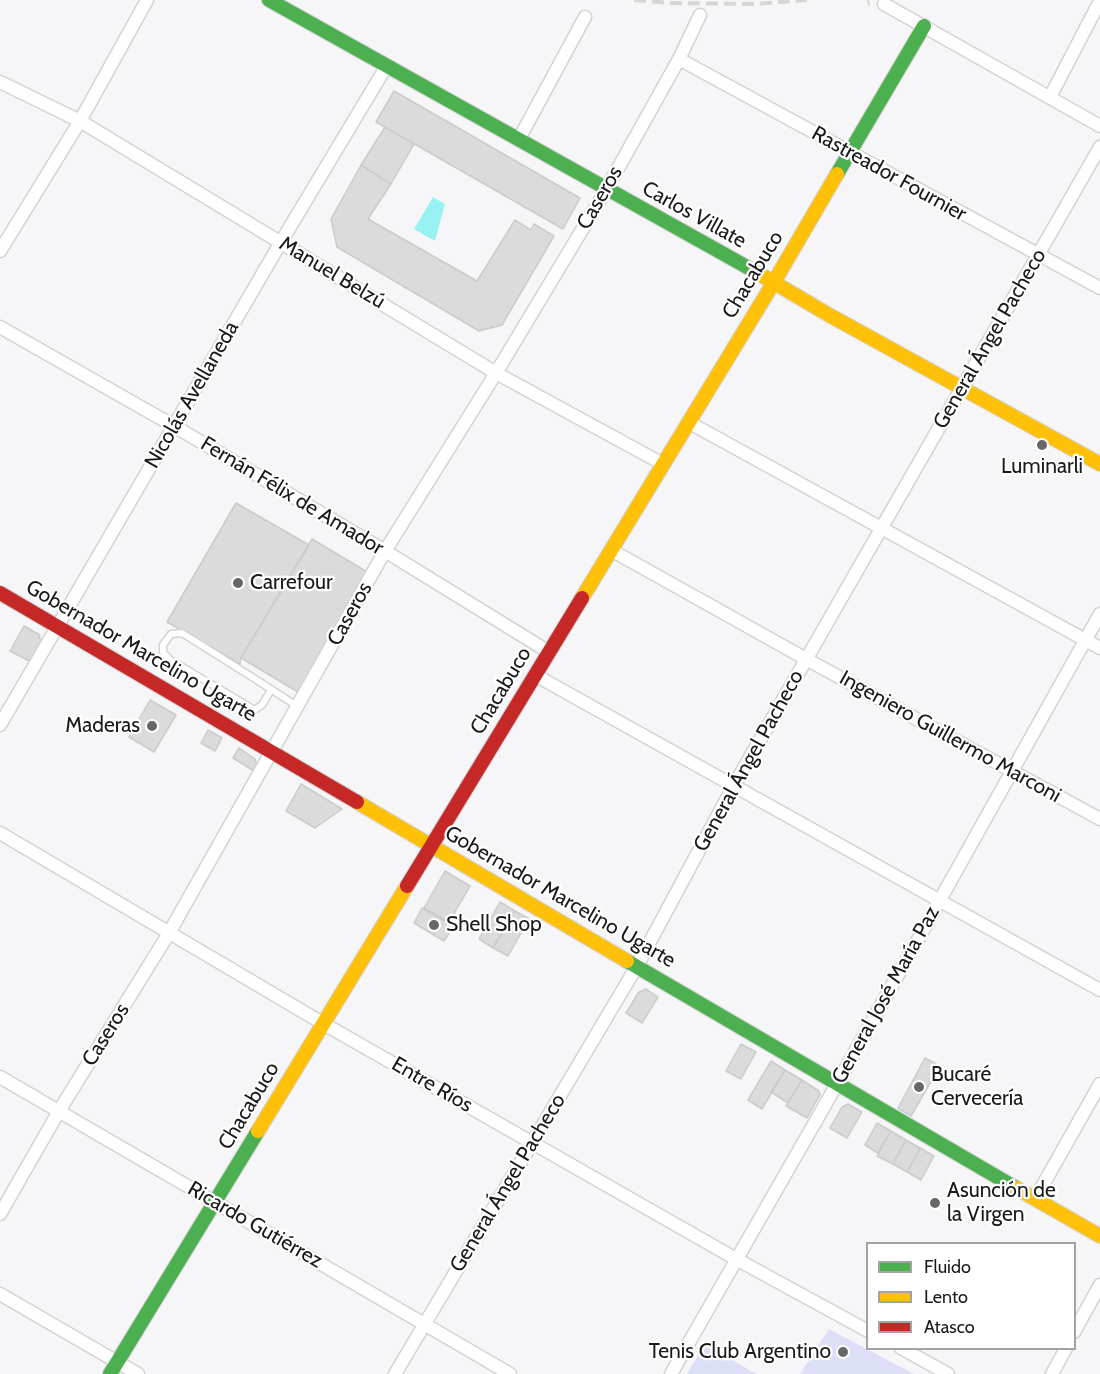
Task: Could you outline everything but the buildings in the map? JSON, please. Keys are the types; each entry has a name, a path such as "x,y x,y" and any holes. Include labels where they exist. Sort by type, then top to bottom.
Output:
{"street":[{"path":"0,251 80,121 147,0"},
{"name":"Carlos Villate","path":"269,0 961,389 1100,464"},
{"path":"1050,97 1100,1"},
{"path":"884,4 1100,126"},
{"name":"Caseros","path":"0,1214 59,1111 169,933 385,551 606,190 679,59 700,15"},
{"path":"519,139 585,17"},
{"name":"Chacabuco","path":"113,1368 774,282 924,26"},
{"name":"Rastreador Fournier","path":"679,59 1100,288"},
{"name":"Nicolás Avellaneda","path":"0,725 281,242 386,67"},
{"name":"Manuel Belzú","path":"0,82 80,121 496,373 663,464"},
{"name":"General Ángel Pacheco","path":"395,1374 637,966 733,787 1100,147"},
{"name":"Fernán Félix de Amador","path":"0,327 174,426 385,551 549,652"},
{"path":"688,423 1100,648"},
{"name":"Ingeniero Guillermo Marconi","path":"611,550 1100,819"},
{"name":"Gobernador Marcelino Ugarte","path":"0,593 1100,1236"},
{"name":"General José María Paz","path":"670,1374 837,1084 1100,614"},
{"path":"535,675 1100,990"},
{"name":"Entre Ríos","path":"0,833 324,1024 736,1259 866,1329"},
{"name":"Ricardo Gutiérrez","path":"0,1077 510,1374"},
{"path":"1035,1199 1100,1083"},
{"path":"1076,1328 1100,1285"},
{"path":"0,1294 113,1368 138,1374"},
{"path":"905,1350 948,1374"},
{"path":"1052,1374 1065,1350"}],"lane":[{"path":"271,690 262,705 253,709 169,659 163,652 163,645 171,634 182,633 298,706"}],"path":[{"path":"868,0 869,6"}],"shaded area":[{"name":"Tenis Club Argentino","path":"829,1329 914,1374 800,1374"},
{"name":"Tenis Club Argentino","path":"705,1344 756,1374 687,1374"}],"water":[{"path":"433,197 445,204 435,241 414,229"}],"railway":[{"path":"634,0 670,3 755,4 807,0"}],"traffic: fast":[{"path":"269,0 756,272"},
{"path":"837,174 924,26"},
{"path":"627,961 1016,1188"},
{"path":"110,1374 258,1131"}],"traffic: slow":[{"path":"582,598 837,174"},
{"path":"756,272 829,315 1100,464"},
{"path":"357,802 627,961"},
{"path":"258,1131 407,886"},
{"path":"1016,1188 1100,1236"}],"traffic: jam":[{"path":"0,593 357,802"},
{"path":"407,886 582,598"}],"place":[{"name":"Luminarli","path":"1042,445"},
{"name":"Carrefour","path":"238,583"},
{"name":"Maderas","path":"152,726"},
{"name":"Shell Shop","path":"434,925"},
{"name":"Bucaré Cervecería","path":"919,1087"},
{"name":"Asunción de la Virgen","path":"935,1203"},
{"name":"Tenis Club Argentino","path":"843,1352"}]}
